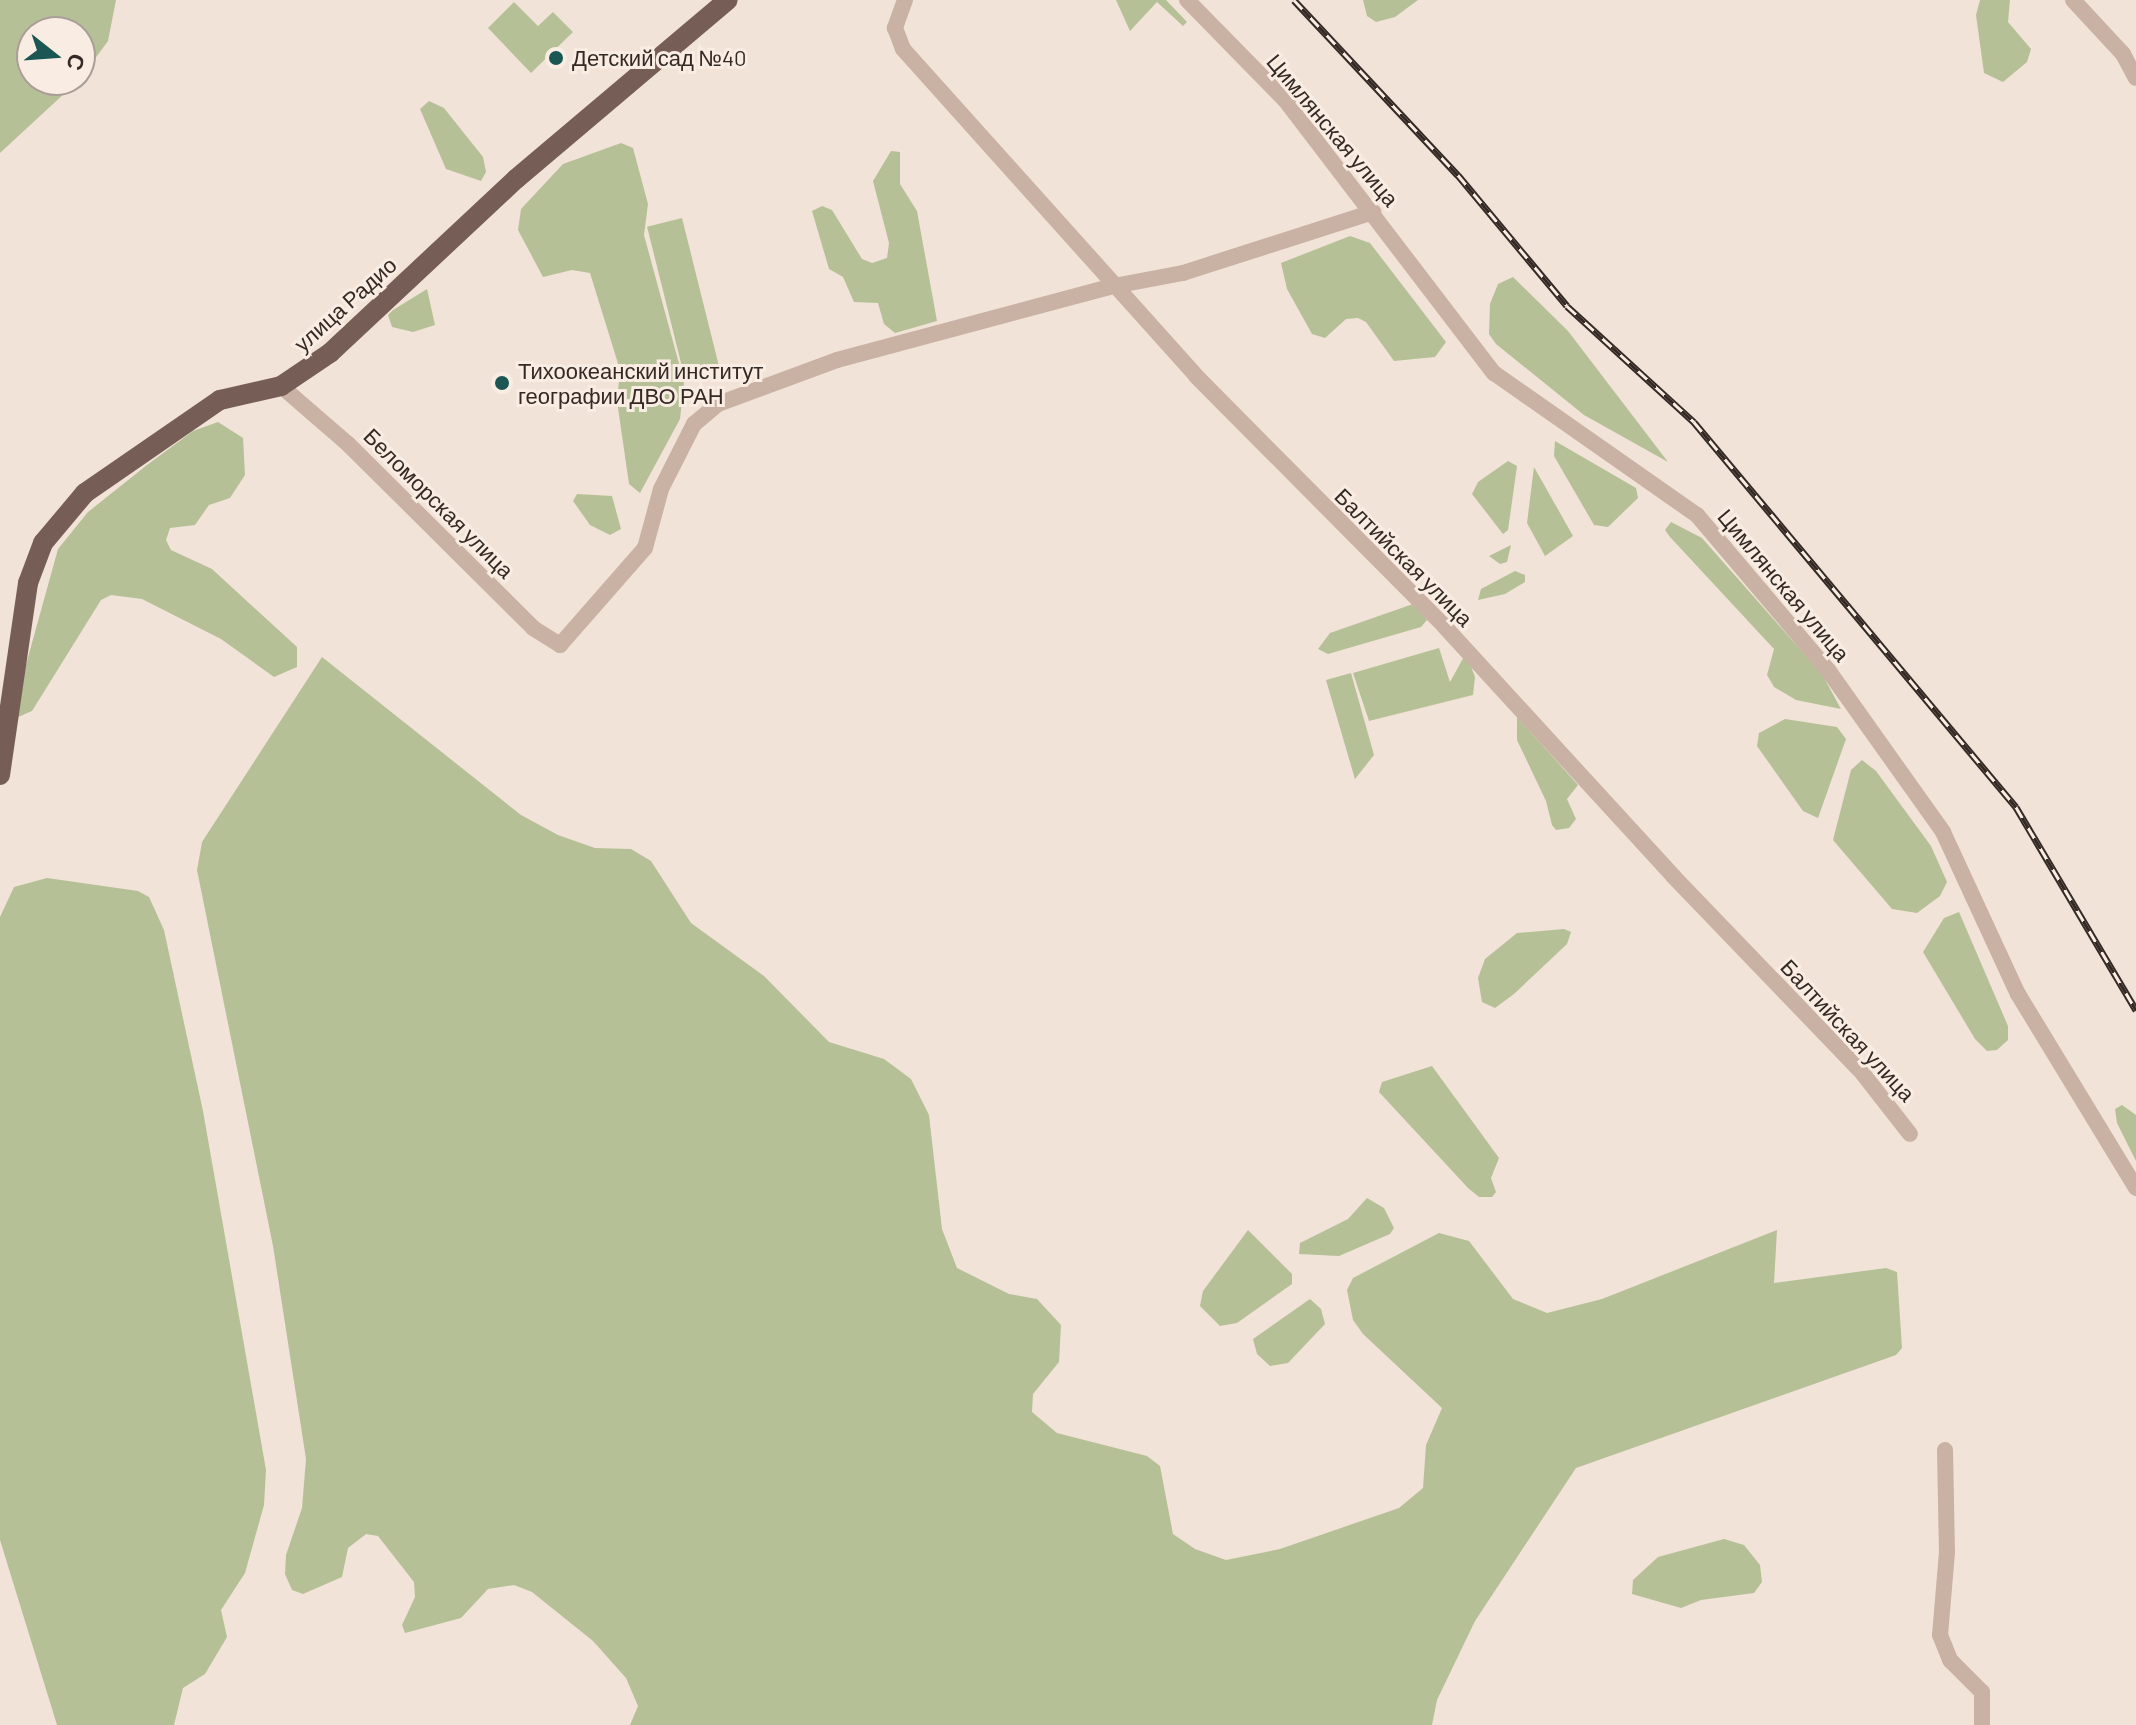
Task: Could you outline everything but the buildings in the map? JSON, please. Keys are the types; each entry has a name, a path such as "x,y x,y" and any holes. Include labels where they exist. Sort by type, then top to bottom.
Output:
{"main road":[{"name":"улица Радио","path":"0,775 28,583 58,522 103,477 220,400 281,386 374,315 508,185 728,0"}],"street":[{"name":"Балтийская улица","path":"905,0 895,28 896,40 1114,286 1217,398 1445,627 1673,876 1869,1080 1910,1134"},
{"name":"Цимлянская улица","path":"1187,0 1285,100 1494,373 1697,515 1828,670 1943,832 2018,994 2136,1188"},
{"path":"2073,0 2123,54 2136,78"},
{"path":"1114,286 1183,273 1373,212"},
{"name":"Беломорская улица","path":"281,386 348,444 533,628 556,644 566,641 645,548 661,489 694,424 718,404 837,360 1114,286"},
{"path":"1945,1450 1947,1552 1940,1635 1950,1660 1982,1692 1982,1725"}],"green space":[{"path":"0,0 116,0 108,41 96,57 96,16 16,16 16,96 62,96 0,153"},
{"path":"1116,0 1166,0 1187,22 1183,26 1157,2 1130,31"},
{"path":"1363,0 1418,0 1395,17 1376,22 1367,16"},
{"path":"1980,0 2010,0 2008,22 2031,49 2027,62 2003,82 1984,73 1976,15"},
{"path":"514,2 538,26 553,12 573,32 531,73 488,28"},
{"path":"429,101 444,108 483,157 486,172 481,181 446,169 420,109"},
{"path":"621,143 633,148 648,204 644,235 684,382 680,419 640,493 629,484 617,401 620,370 590,273 572,270 543,277 518,230 521,209 563,164"},
{"path":"891,151 900,152 900,184 917,211 937,321 895,333 884,324 878,303 854,302 843,277 829,269 812,211 822,206 832,210 862,259 872,263 887,258 889,243 873,181"},
{"path":"682,218 720,370 685,379 647,227"},
{"path":"1350,236 1370,243 1446,342 1435,357 1394,361 1366,322 1358,318 1346,319 1325,338 1312,334 1287,289 1281,263"},
{"path":"1513,277 1568,331 1668,462 1584,415 1496,344 1489,334 1490,304 1498,284"},
{"path":"427,289 435,325 413,332 392,327 388,315"},
{"path":"218,422 243,438 245,475 230,498 209,505 195,525 170,528 166,540 171,550 212,569 297,647 297,667 274,677 221,639 142,599 111,595 101,600 32,711 18,717 14,708 58,549 88,512 147,465 193,431"},
{"path":"1555,441 1636,488 1638,498 1608,527 1594,525 1554,456"},
{"path":"1508,461 1517,466 1508,530 1503,534 1472,494 1478,482"},
{"path":"1534,467 1573,536 1545,556 1527,523"},
{"path":"577,494 612,496 621,529 610,535 590,525 573,501"},
{"path":"1671,522 1702,538 1822,674 1841,709 1796,700 1774,687 1767,675 1774,649 1670,537 1665,530"},
{"path":"1511,545 1507,562 1500,564 1489,556"},
{"path":"1515,571 1525,575 1525,582 1505,594 1478,600 1481,589"},
{"path":"1413,604 1427,620 1421,627 1328,654 1318,649 1330,633"},
{"path":"1439,648 1450,682 1466,653 1475,677 1473,695 1369,721 1353,673"},
{"path":"322,657 521,815 558,835 595,848 631,849 651,861 691,923 764,976 829,1042 884,1059 911,1079 929,1115 942,1229 957,1268 1009,1294 1037,1299 1061,1325 1059,1362 1033,1394 1032,1412 1057,1433 1147,1456 1160,1466 1173,1534 1195,1549 1226,1560 1280,1549 1399,1508 1423,1488 1426,1445 1442,1408 1363,1334 1353,1320 1347,1290 1353,1278 1439,1233 1469,1241 1513,1299 1547,1313 1602,1299 1777,1230 1774,1283 1886,1268 1897,1272 1902,1348 1896,1355 1576,1468 1475,1621 1437,1700 1432,1725 630,1725 638,1706 626,1678 593,1641 532,1592 514,1585 488,1589 461,1618 405,1633 402,1625 415,1597 414,1582 378,1536 366,1534 348,1548 342,1577 303,1594 292,1590 285,1574 286,1555 302,1508 306,1459 273,1246 197,870 202,842"},
{"path":"1351,673 1374,755 1355,779 1326,680"},
{"path":"1517,717 1578,785 1567,799 1576,819 1569,828 1556,830 1552,825 1546,801 1517,740"},
{"path":"1785,719 1837,727 1846,739 1818,818 1803,811 1757,746 1759,733"},
{"path":"1862,760 1876,771 1931,846 1947,882 1940,896 1917,913 1892,909 1833,840 1851,770"},
{"path":"47,878 138,891 149,897 164,930 203,1111 266,1470 264,1505 245,1573 221,1610 227,1637 205,1674 183,1688 174,1725 57,1725 0,1540 0,917 14,887"},
{"path":"1959,912 2008,1026 2008,1040 1997,1050 1987,1051 1975,1039 1923,952 1944,918"},
{"path":"1564,929 1571,932 1567,944 1514,994 1495,1008 1482,1002 1478,978 1485,959 1517,933"},
{"path":"1432,1066 1499,1158 1491,1178 1496,1192 1492,1197 1479,1197 1468,1188 1379,1092 1382,1082"},
{"path":"2122,1105 2136,1115 2136,1161 2117,1123 2115,1109"},
{"path":"1367,1198 1384,1208 1394,1228 1390,1234 1339,1256 1299,1254 1300,1243 1348,1219"},
{"path":"1248,1230 1292,1274 1292,1284 1237,1323 1220,1326 1200,1306 1203,1291"},
{"path":"1310,1299 1321,1309 1325,1324 1288,1363 1270,1366 1257,1354 1253,1339"},
{"path":"1724,1539 1744,1545 1760,1565 1762,1582 1754,1593 1701,1600 1681,1608 1632,1594 1633,1580 1658,1557"}],"railway":[{"path":"1294,0 1458,175 1567,306 1694,422 2016,807 2136,1010"}],"place":[{"name":"Детский сад №40","path":"556,58"},
{"name":"Тихоокеанский институт географии ДВО РАН","path":"502,383"}]}
